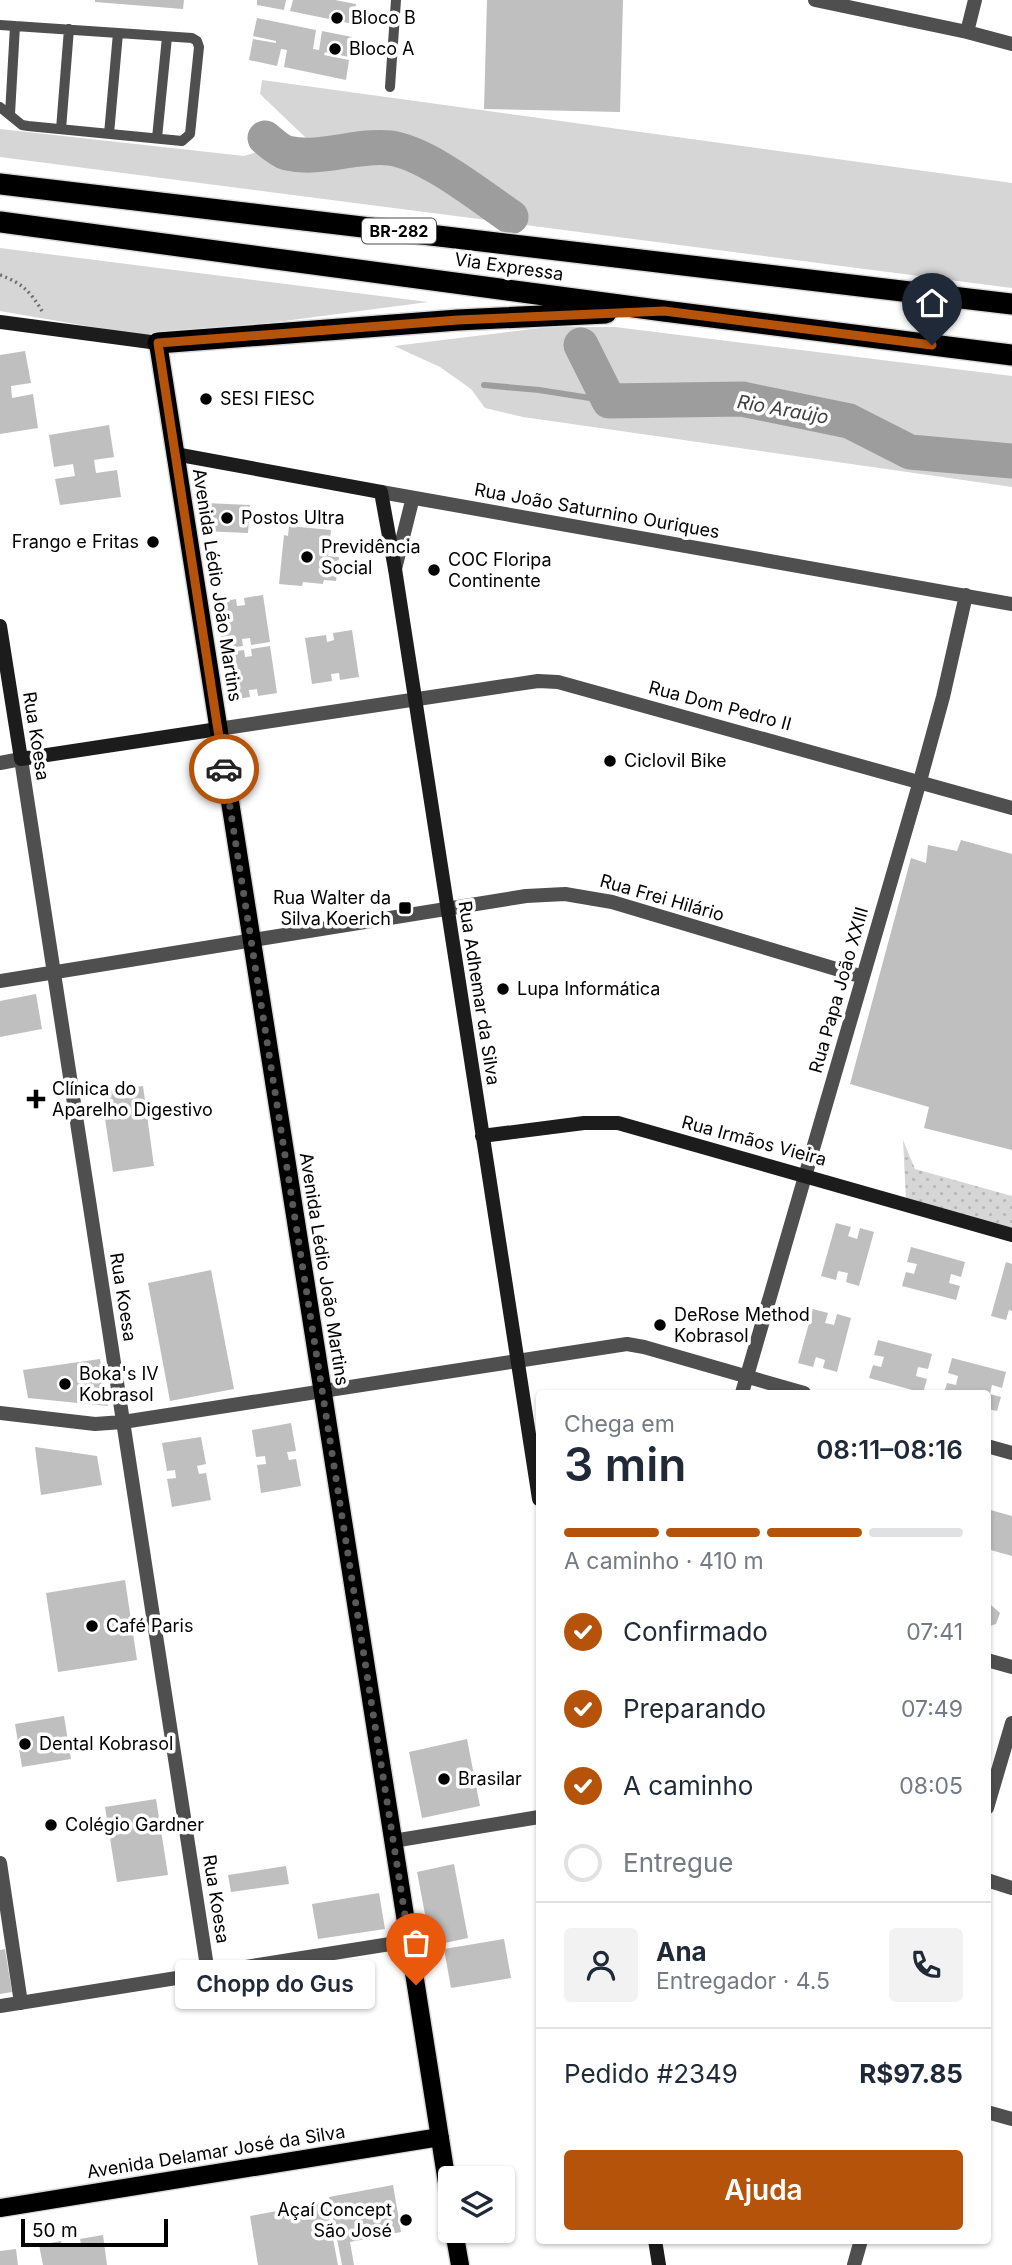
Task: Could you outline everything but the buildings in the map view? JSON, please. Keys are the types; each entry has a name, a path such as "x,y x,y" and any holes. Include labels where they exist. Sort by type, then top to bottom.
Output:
{"highway":[{"name":"Via Expressa","path":"0,184 1012,304"},
{"name":"Via Expressa","path":"0,222 1012,355"},
{"path":"158,343 458,320 664,311"}],"main road":[{"path":"0,322 158,343"},
{"name":"Avenida Lédio João Martins","path":"158,343 444,2166"},
{"name":"Rua João Saturnino Ouriques","path":"175,454 381,492"},
{"name":"Rua Adhemar da Silva","path":"381,492 536,1480"},
{"name":"Rua Koesa","path":"0,626 21,759"},
{"path":"21,759 218,729"},
{"name":"Rua Irmãos Vieira","path":"482,1136 584,1123 618,1123 1012,1235"},
{"name":"Avenida Delamar José da Silva","path":"0,2208 440,2137"},
{"path":"456,2243 460,2265"},
{"path":"656,2244 659,2265"}],"street":[{"path":"814,0 1012,44"},
{"path":"967,32 975,0"},
{"name":"Rua João Saturnino Ouriques","path":"381,492 1012,604"},
{"path":"395,569 411,505"},
{"name":"Rua Papa João XXIII","path":"743,1390 920,781 943,697 966,595"},
{"name":"Rua Dom Pedro II","path":"218,729 538,681 558,682 1012,807"},
{"path":"0,762 21,759"},
{"name":"Rua Koesa","path":"21,759 208,1973"},
{"name":"Rua Frei Hilário","path":"446,909 546,894 587,897 863,977"},
{"path":"0,981 446,909"},
{"path":"0,1413 95,1424 123,1422 627,1344 793,1390"},
{"path":"991,1447 1012,1453"},
{"path":"991,1661 1012,1667"},
{"path":"991,1794 1012,1723"},
{"path":"393,1841 536,1817"},
{"path":"0,1863 22,2003"},
{"path":"991,1882 1012,1888"},
{"path":"0,2006 409,1941"},
{"path":"991,2113 1012,2119"},
{"path":"854,2265 860,2244"}],"lane":[{"path":"390,87 396,0"},
{"path":"0,25 192,38 199,47 190,134 182,141 22,125 0,107"},
{"path":"10,114 15,26"},
{"path":"61,129 69,29"},
{"path":"109,134 118,33"},
{"path":"157,138 167,37"}],"path":[{"path":"0,275 18,281 34,297 54,329"}],"shaded area":[{"path":"262,80 1012,183 1012,288 0,157 0,129 244,156 306,138 260,94"},
{"path":"0,248 428,302 156,338 0,311"},
{"path":"548,327 615,327 1012,376 1012,487 523,417 485,408 471,389 440,367 394,346"},
{"path":"903,1140 915,1169 1012,1196 1012,1230 906,1200"}],"waterway":[{"name":"Rio Araújo","path":"265,138 284,152 300,155 377,147 405,152 453,176 511,217"},
{"name":"Rio Araújo","path":"581,345 609,401 742,399 849,421 910,452 1012,461"},
{"path":"484,385 609,401"}],"way so far":[{"path":"224,769 416,1985"}],"place":[{"name":"Bloco B","path":"337,18"},
{"name":"Bloco A","path":"335,49"},
{"name":"SESI FIESC","path":"206,399"},
{"name":"Postos Ultra","path":"227,518"},
{"name":"Frango e Fritas","path":"153,542"},
{"name":"Previdência Social","path":"307,557"},
{"name":"COC Floripa Continente","path":"434,570"},
{"name":"Ciclovil Bike","path":"610,761"},
{"name":"Rua Walter da Silva Koerich","path":"405,908"},
{"name":"Lupa Informática","path":"503,989"},
{"name":"Clínica do Aparelho Digestivo","path":"36,1099"},
{"name":"DeRose Method Kobrasol","path":"660,1325"},
{"name":"Boka's IV Kobrasol","path":"65,1384"},
{"name":"Café Paris","path":"92,1626"},
{"name":"Dental Kobrasol","path":"25,1744"},
{"name":"Brasilar","path":"444,1779"},
{"name":"Colégio Gardner","path":"51,1825"},
{"name":"Chopp do Gus","path":"416,1985"},
{"name":"Açaí Concept São José","path":"406,2220"}],"route":[{"path":"224,769 158,343 458,320 664,311 932,345"}]}
